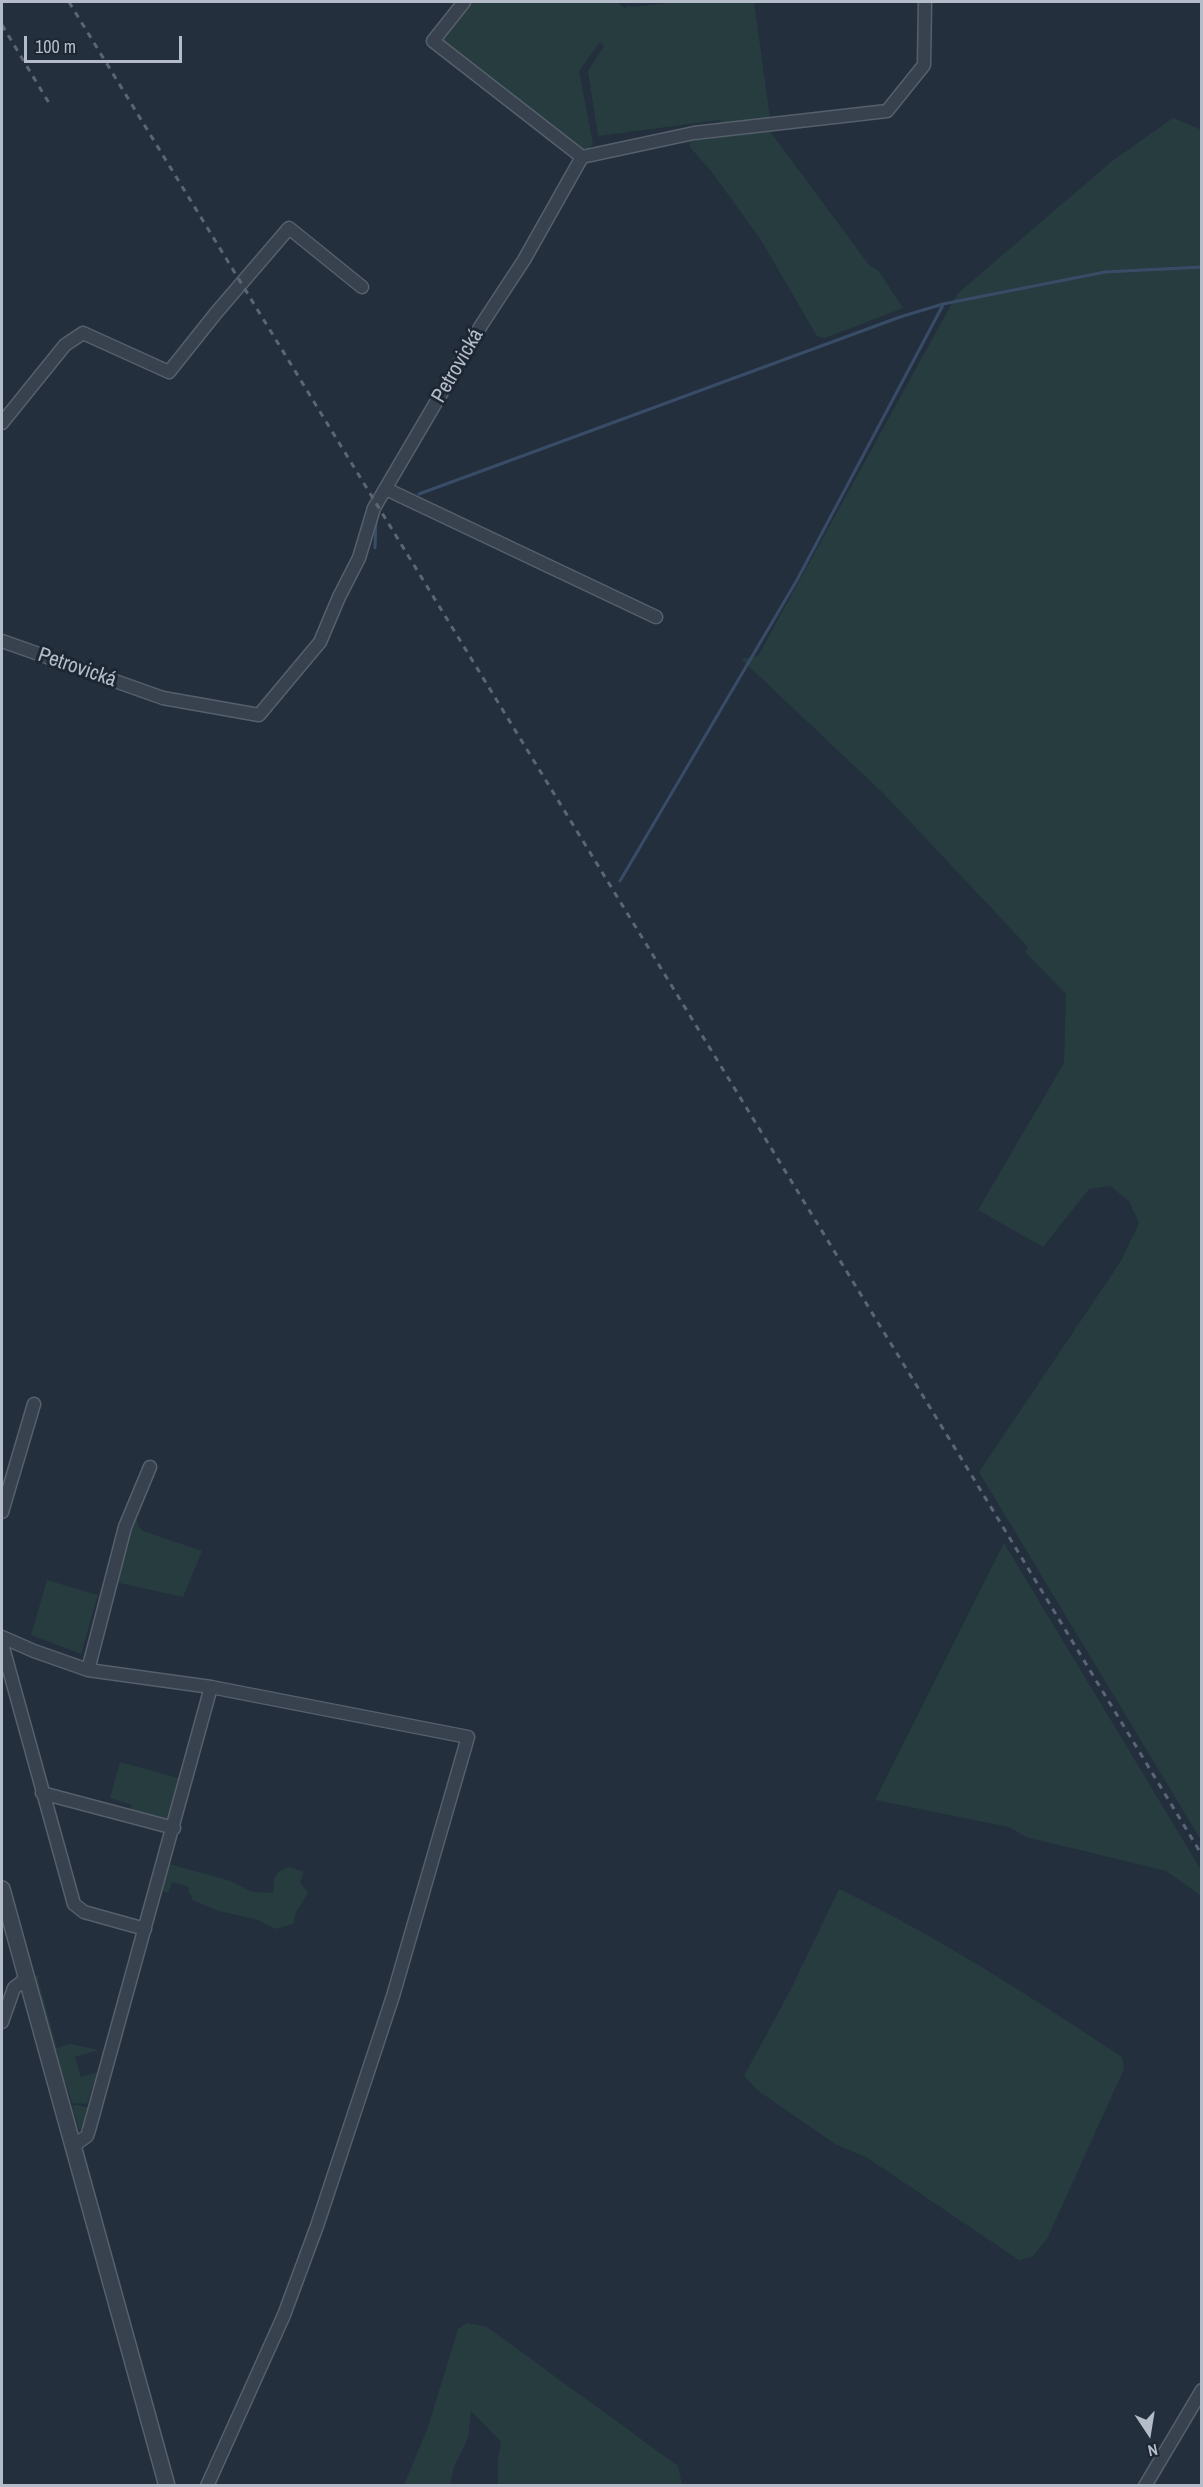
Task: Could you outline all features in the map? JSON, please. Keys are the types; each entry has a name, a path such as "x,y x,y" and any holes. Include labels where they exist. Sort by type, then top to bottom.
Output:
{"street":[{"path":"464,2 433,41 582,157 694,133 886,111 924,65 925,2"},
{"name":"Petrovická","path":"2,641 163,698 259,715 320,642 359,558 374,508 482,324 524,260 582,157"},
{"path":"2,423 64,345 83,333 169,372 289,228 362,287"},
{"path":"386,489 656,617"},
{"path":"2,1512 34,1404"},
{"path":"88,1670 125,1527 150,1467"},
{"path":"2,1637 88,1670 212,1688 468,1737 393,1996 317,2226 284,2315 207,2486"},
{"path":"2,1644 74,1904 84,1912 145,1929"},
{"path":"73,2146 87,2136 89,2130 212,1688"},
{"path":"42,1792 174,1828"},
{"path":"2,1889 166,2485"},
{"path":"2,2022 14,1988 27,1978"},
{"path":"1145,2486 1202,2390"}],"green space":[{"path":"472,2 616,2 625,8 628,5 631,7 680,2 754,2 770,118 721,125 720,120 598,136 588,71 604,46 600,42 579,71 593,144 584,154 442,40"},
{"path":"1173,118 1202,130 1201,1840 979,1472 1121,1261 1139,1223 1129,1201 1110,1186 1089,1189 1043,1247 978,1210 1064,1063 1066,994 1025,952 1028,947 884,794 741,659 758,656 957,294 1111,162"},
{"path":"769,130 869,265 878,270 903,308 825,338 817,336 761,240 711,171 689,146 691,141"},
{"path":"136,1518 143,1531 202,1551 183,1597 115,1582"},
{"path":"1004,1543 1201,1870 1201,1896 1166,1871 1026,1837 1009,1827 875,1800"},
{"path":"47,1580 98,1595 81,1654 31,1635"},
{"path":"120,1762 182,1779 169,1820 131,1811 132,1805 110,1798"},
{"path":"169,1864 231,1881 252,1892 273,1893 277,1873 290,1867 304,1872 300,1882 308,1893 296,1912 293,1924 276,1929 258,1920 219,1911 192,1900 188,1893 189,1887 172,1882 168,1893 162,1891"},
{"path":"839,1889 948,1947 1122,2057 1124,2069 1047,2239 1032,2257 1019,2260 866,2157 835,2144 757,2090 744,2076 790,1991"},
{"path":"39,1975 38,1979 57,2048 70,2044 99,2050 75,2057 81,2077 98,2072 98,2067 103,2067 100,2080 95,2080 87,2104 72,2103 66,2083 62,2083 33,1977"},
{"path":"72,2106 91,2108 81,2130 79,2130"},
{"path":"467,2323 487,2327 678,2466 682,2485 498,2485 498,2458 501,2442 471,2411 468,2438 454,2467 450,2485 404,2485 428,2427 458,2329"}],"waterway":[{"path":"419,494 900,317 943,304 1105,272 1202,267"},
{"path":"620,881 797,580 943,305"},
{"path":"375,548 376,520"}],"railway":[{"path":"69,2 1202,1855"},
{"path":"2,25 49,103"}]}
